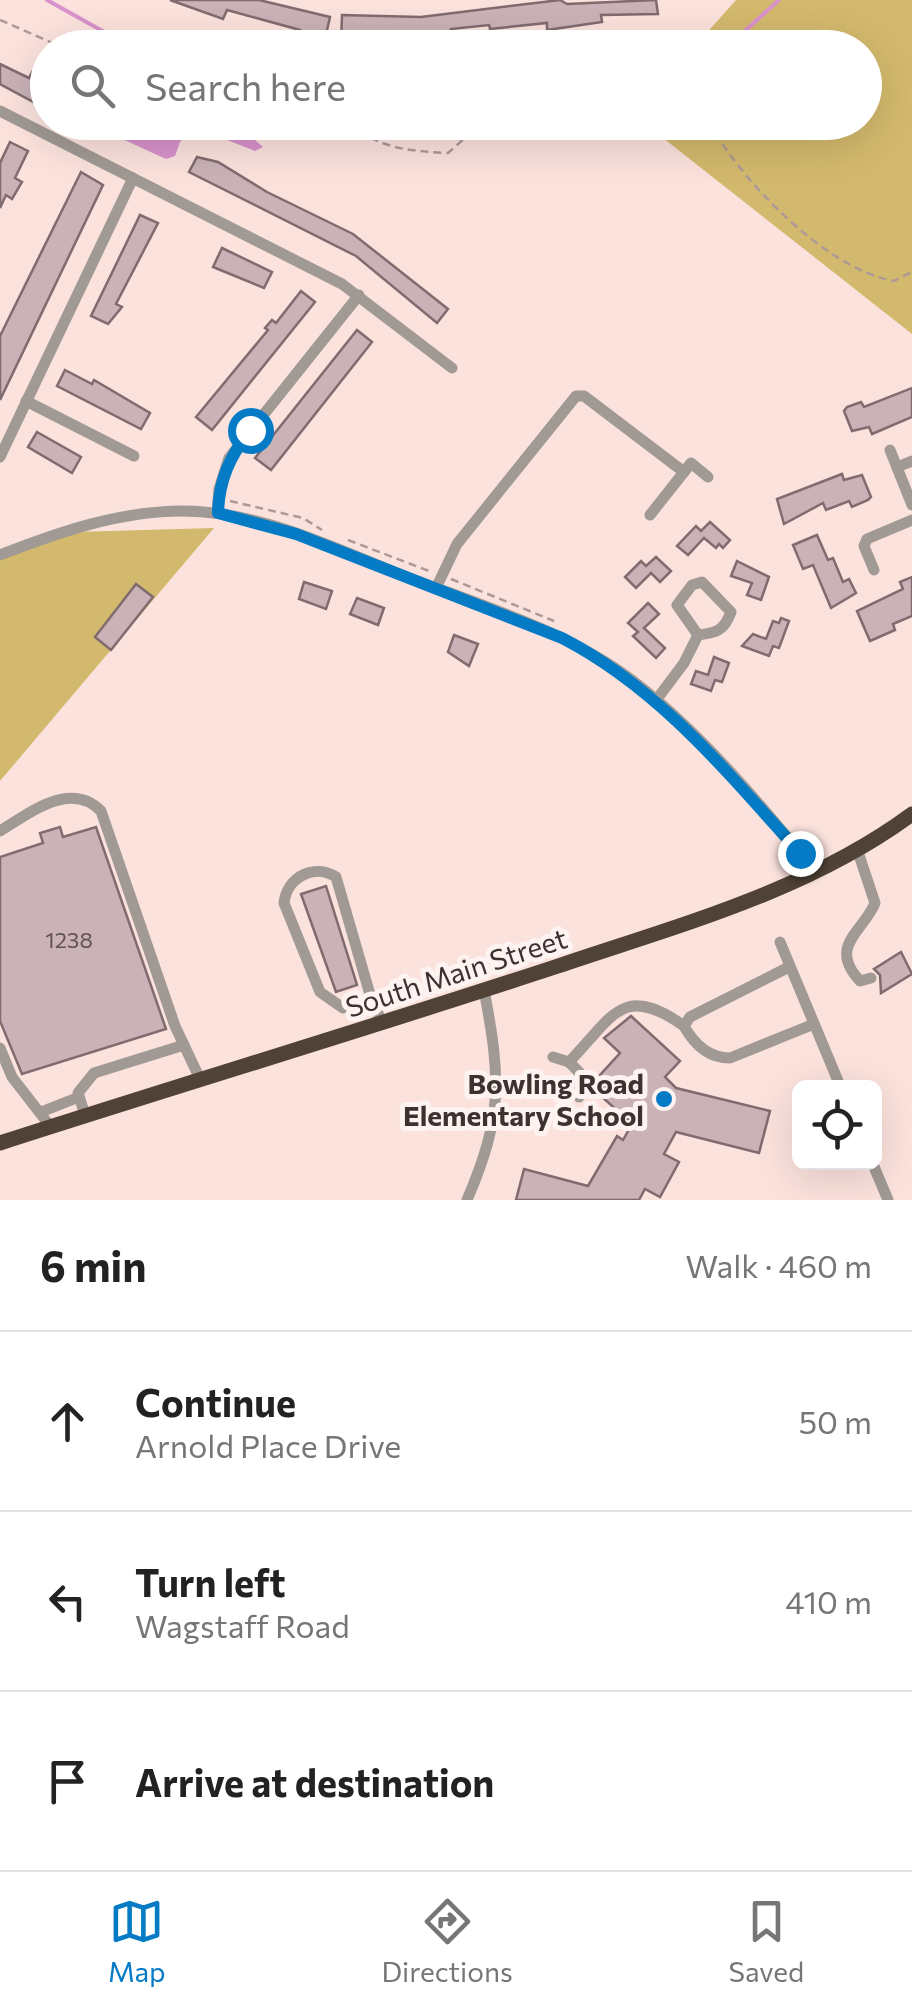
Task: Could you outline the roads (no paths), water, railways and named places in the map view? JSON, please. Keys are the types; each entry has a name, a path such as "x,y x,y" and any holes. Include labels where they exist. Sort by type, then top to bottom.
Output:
{"highway":[{"name":"South Main Street","path":"0,1143 484,990 760,897 816,872 912,814"}],"street":[{"path":"0,112 30,127"},
{"path":"56,140 359,295 452,368"},
{"path":"0,457 133,178"},
{"path":"218,513 218,489 229,458 359,295"},
{"path":"436,588 458,544 576,396 584,396 684,472"},
{"path":"26,401 134,456"},
{"path":"890,450 912,506"},
{"path":"897,467 912,461"},
{"path":"650,515 692,464 708,477"},
{"path":"0,555 108,520 182,511 218,513 259,521 436,588 562,638 603,659 657,700 816,872"},
{"path":"874,570 864,546 867,539 912,520"},
{"path":"702,582 731,612 717,633 698,634 677,605 692,585 702,582"},
{"path":"657,700 684,663 698,634"},
{"path":"0,831 50,800 92,800 102,810 184,1045 200,1079"},
{"path":"857,849 875,903 853,930 848,950 856,977 860,981 871,978"},
{"path":"371,998 342,1008 320,992 284,903 285,893 299,876 321,870 336,877 371,998 382,1022"},
{"path":"780,942 838,1080"},
{"path":"684,1026 690,1016 789,967"},
{"path":"467,1200 496,1122 499,1089 484,990"},
{"path":"569,1062 620,1010 636,1002 658,1007 717,1058 730,1058 814,1024"},
{"path":"85,1116 79,1097 82,1084 94,1073 184,1045"},
{"path":"0,1048 12,1077 50,1126"},
{"path":"553,1057 569,1062 578,1072 580,1097"},
{"path":"41,1112 79,1097"},
{"path":"875,1170 888,1200"}],"waterway":[{"path":"47,0 101,30"},
{"path":"746,30 779,0"}],"place":[{"name":"Bowling Road Elementary School","path":"664,1099"}]}
